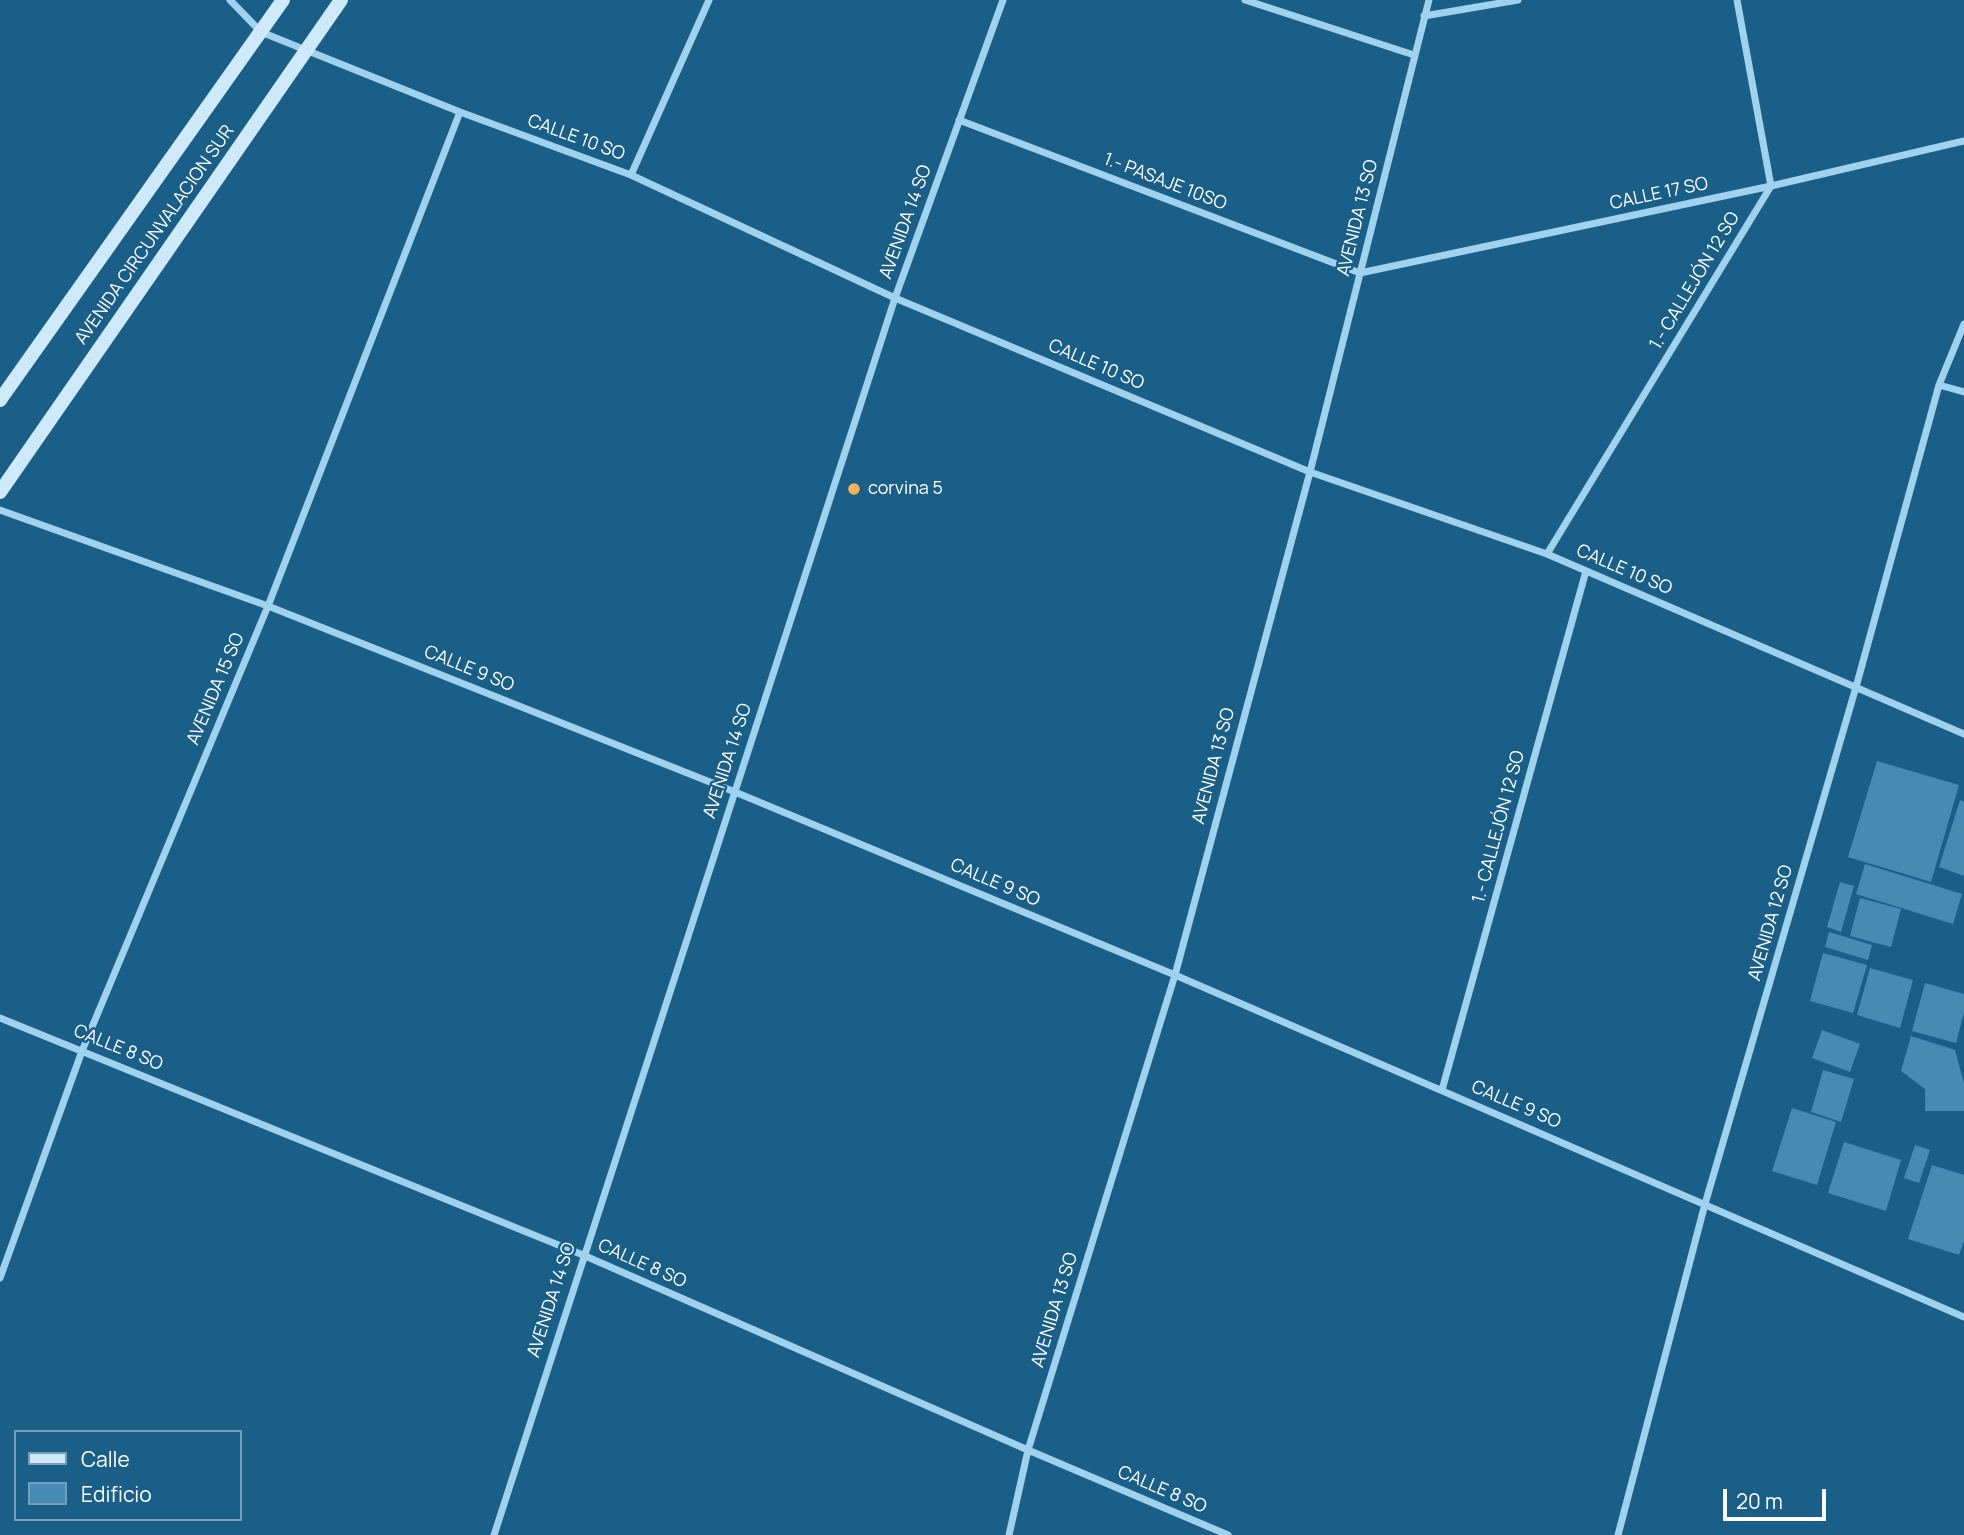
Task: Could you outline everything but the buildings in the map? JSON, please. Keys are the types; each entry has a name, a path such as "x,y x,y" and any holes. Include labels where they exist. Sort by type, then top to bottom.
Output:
{"main road":[{"name":"AVENIDA CIRCUNVALACION SUR","path":"0,400 283,0"},
{"name":"AVENIDA CIRCUNVALACION SUR","path":"0,492 341,0"}],"street":[{"name":"CALLE 10 SO","path":"230,0 261,32 460,112 631,175 895,298 1310,472 1548,555 1964,734"},
{"path":"631,175 709,0"},
{"name":"AVENIDA 14 SO","path":"494,1535 895,298 1003,0"},
{"path":"1245,0 1414,55"},
{"name":"AVENIDA 13 SO","path":"1009,1535 1028,1450 1175,975 1310,472 1429,0"},
{"path":"1424,16 1518,0"},
{"path":"1737,0 1771,186"},
{"name":"AVENIDA 15 SO","path":"0,1278 82,1051 268,606 460,112"},
{"name":"1.- PASAJE 10SO","path":"959,120 1360,273"},
{"name":"CALLE 17 SO","path":"1360,273 1771,186 1964,141"},
{"name":"1.- CALLEJÓN 12 SO","path":"1548,555 1771,186"},
{"name":"AVENIDA 12 SO","path":"1618,1535 1705,1204 1856,687 1939,385 1964,324"},
{"path":"1939,385 1964,392"},
{"name":"CALLE 9 SO","path":"0,510 268,606 735,792 1175,975 1964,1317"},
{"name":"1.- CALLEJÓN 12 SO","path":"1442,1090 1586,571"},
{"name":"CALLE 8 SO","path":"0,1018 583,1255 1228,1535"}],"place":[{"name":"corvina 5","path":"854,489"}]}
